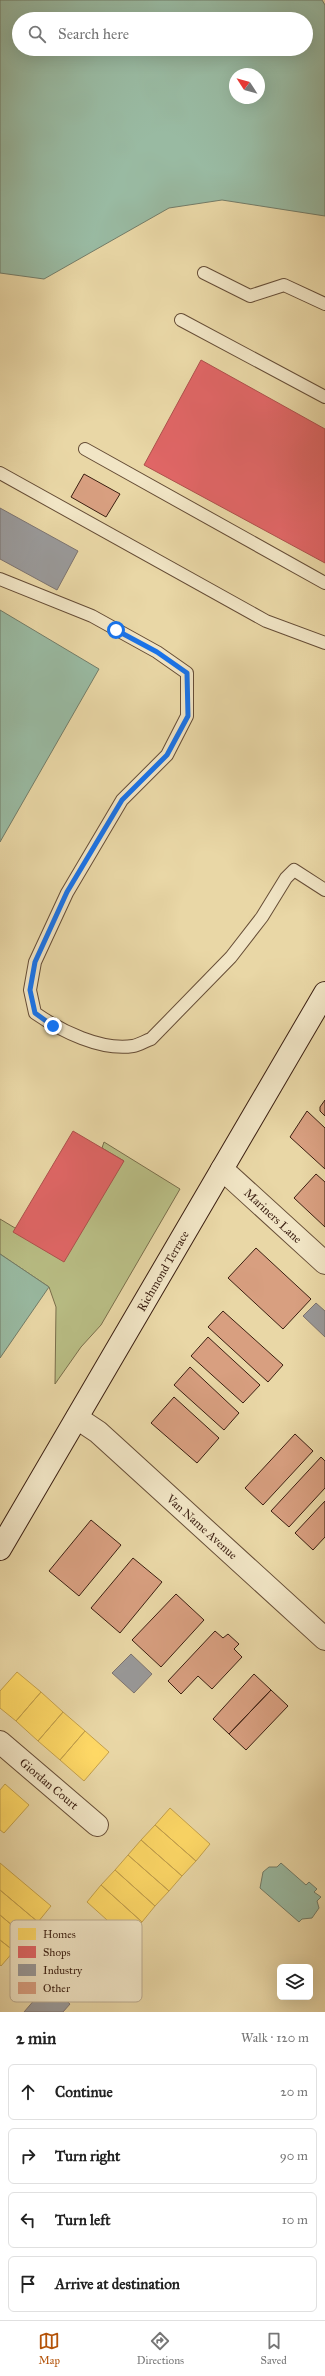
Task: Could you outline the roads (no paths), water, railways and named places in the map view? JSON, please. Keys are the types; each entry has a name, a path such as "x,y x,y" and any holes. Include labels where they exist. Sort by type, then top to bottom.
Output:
{"main road":[{"name":"Richmond Terrace","path":"0,1549 325,994"},
{"name":"Mariners Lane","path":"222,1169 325,1264"},
{"name":"Van Name Avenue","path":"77,1418 98,1432 325,1639"},
{"name":"Giordan Court","path":"0,1742 97,1825"}],"lane":[{"path":"204,272 250,296 284,285 325,304"},
{"path":"180,320 325,397"},
{"path":"85,449 325,583"},
{"path":"0,473 266,621 325,642"},
{"path":"0,579 92,616 157,652 187,673 188,716 167,755 122,800 67,892 35,962 30,990 35,1013 53,1026 105,1045 134,1046 151,1039 231,958 262,917 286,878 294,870 325,890"}]}
